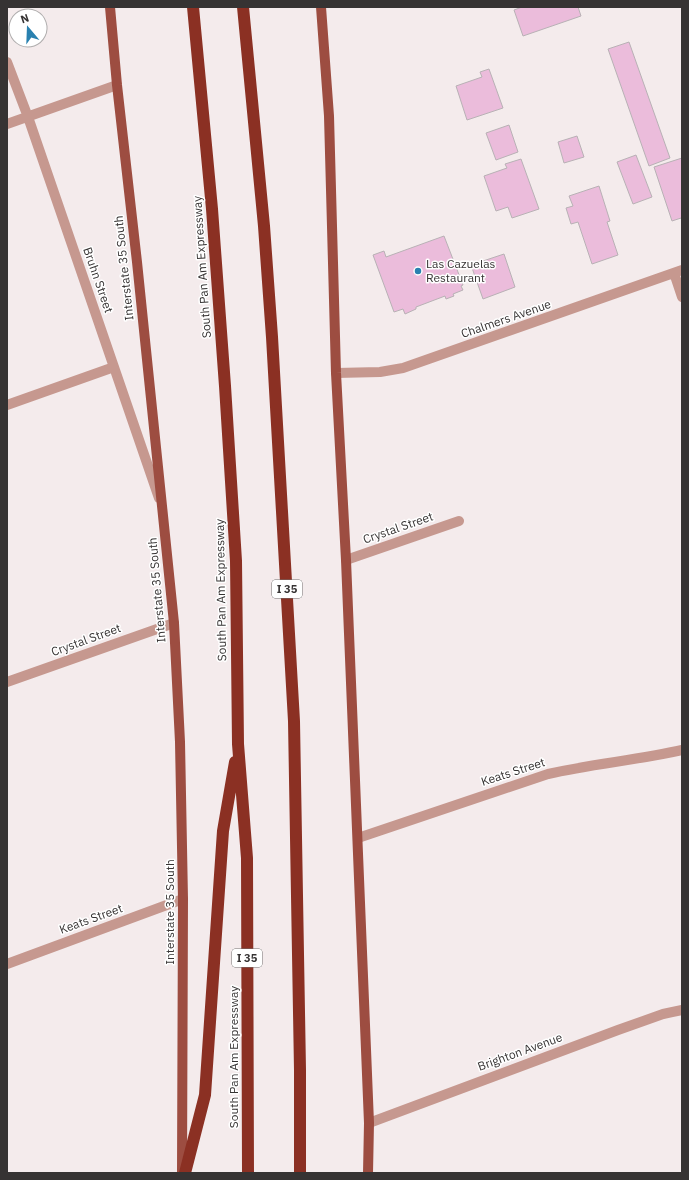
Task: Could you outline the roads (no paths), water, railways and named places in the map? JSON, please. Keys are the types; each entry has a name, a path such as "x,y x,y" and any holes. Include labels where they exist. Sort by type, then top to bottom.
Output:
{"highway":[{"name":"South Pan Am Expressway","path":"193,7 212,209 235,545 238,744 247,858 248,1173"},
{"name":"I 35","path":"243,7 264,226 271,321 294,721 300,1070 300,1173"},
{"path":"184,1173 205,1095 223,831 238,744"}],"main road":[{"path":"321,7 328,116 336,373 358,838 369,1123 368,1173"},
{"name":"Interstate 35 South","path":"111,8 117,85 174,623 180,742 183,899 184,1173"}],"street":[{"name":"Bruhn Street","path":"7,62 28,117 162,507"},
{"path":"7,124 117,85"},
{"name":"Chalmers Avenue","path":"336,373 380,372 403,368 678,272"},
{"path":"678,272 682,297"},
{"path":"7,405 114,367"},
{"name":"Crystal Street","path":"346,560 459,521"},
{"name":"Crystal Street","path":"7,682 174,623"},
{"name":"Keats Street","path":"358,838 548,774 681,753"},
{"name":"Keats Street","path":"7,964 183,899"},
{"name":"Brighton Avenue","path":"369,1123 618,1030 663,1014 682,1010"}],"place":[{"name":"Las Cazuelas Restaurant","path":"418,271"}]}
